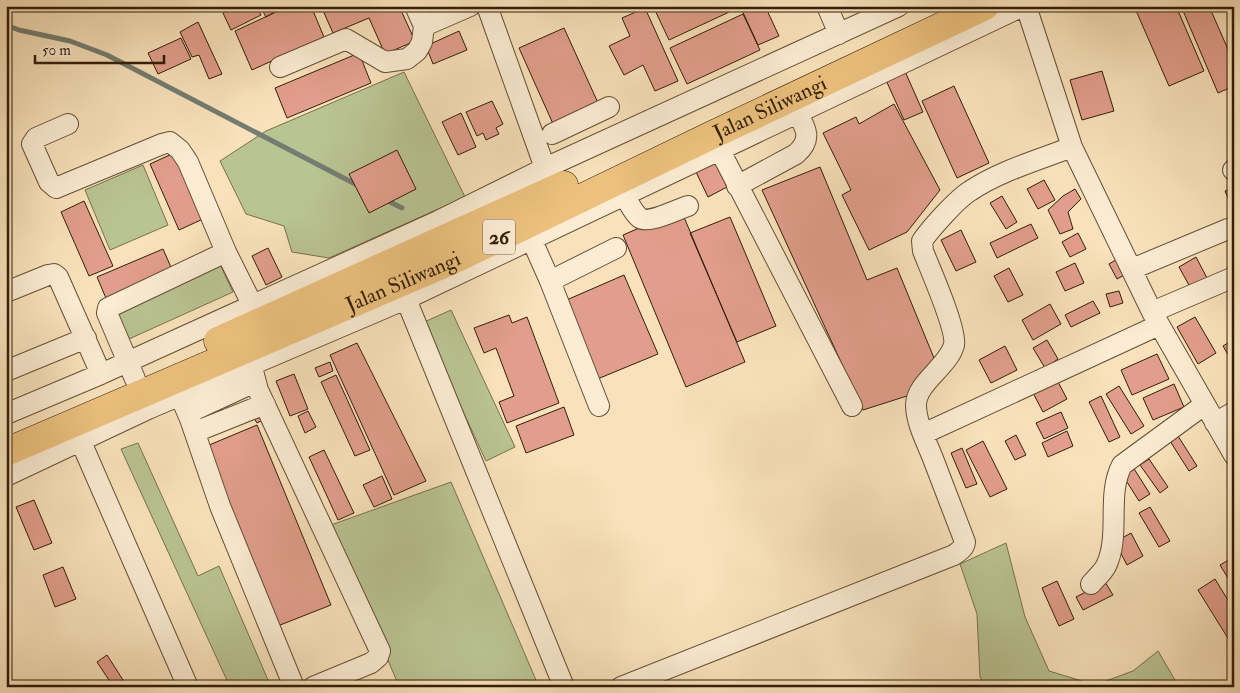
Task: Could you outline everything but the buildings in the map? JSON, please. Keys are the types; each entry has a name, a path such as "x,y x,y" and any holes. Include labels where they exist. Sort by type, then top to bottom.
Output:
{"highway":[{"name":"Jalan Siliwangi","path":"6,435 131,370 256,313 575,180 942,6"},
{"name":"Jalan Siliwangi","path":"6,452 180,396 251,365 451,261 528,232 715,142 985,6"}],"street":[{"path":"280,67 346,39 385,62 407,59 417,51 422,42 424,26 415,6"},
{"path":"424,26 470,6"},
{"path":"487,6 545,168"},
{"path":"827,6 839,34"},
{"path":"68,124 36,138 33,142 52,186 56,188 170,142 180,150 188,162 226,252 256,313 545,168 839,34 871,12 900,6"},
{"path":"6,476 180,396 406,299 528,232 624,195 715,142 798,113 1022,6"},
{"path":"1026,6 1072,147 1155,318 1234,454"},
{"path":"552,134 609,107"},
{"path":"737,186 796,154 804,147 807,136 798,113"},
{"path":"576,123 586,150"},
{"path":"715,142 852,406"},
{"path":"621,687 954,555 961,550 964,542 923,434 916,406 918,395 950,355 954,340 951,326 922,251 922,241 933,227 970,191 1018,168 1072,147"},
{"path":"624,195 634,211 640,218 645,220 688,206"},
{"path":"1132,269 1228,229"},
{"path":"528,232 550,281 599,406"},
{"path":"550,281 616,248"},
{"path":"6,414 101,374 131,370 107,313 108,308 226,252"},
{"path":"6,292 54,274 58,277 101,374"},
{"path":"923,434 1234,277"},
{"path":"406,299 564,687"},
{"path":"6,371 86,338"},
{"path":"251,365 264,404 380,651 378,657 371,663 313,687"},
{"path":"180,396 195,432 220,506 294,687"},
{"path":"195,432 264,404"},
{"path":"1091,584 1106,568 1110,554 1116,477 1122,465 1204,405"},
{"path":"1215,423 1234,412"},
{"path":"81,442 188,687"}],"green space":[{"path":"404,72 465,197 329,258 292,252 284,226 246,214 220,161 266,131"},
{"path":"143,165 168,225 110,250 85,190"},
{"path":"218,260 233,292 129,339 114,307"},
{"path":"451,310 515,447 486,461 422,323"},
{"path":"138,443 198,576 219,566 271,687 230,687 121,449"},
{"path":"451,482 539,687 394,687 398,684 331,525"},
{"path":"1006,543 1025,617 1049,671 1095,685 1133,671 1158,651 1179,687 986,687 980,677 977,614 960,564"}],"waterway":[{"path":"6,25 19,30 70,41 107,55 359,186"},
{"path":"384,199 402,208"}]}
